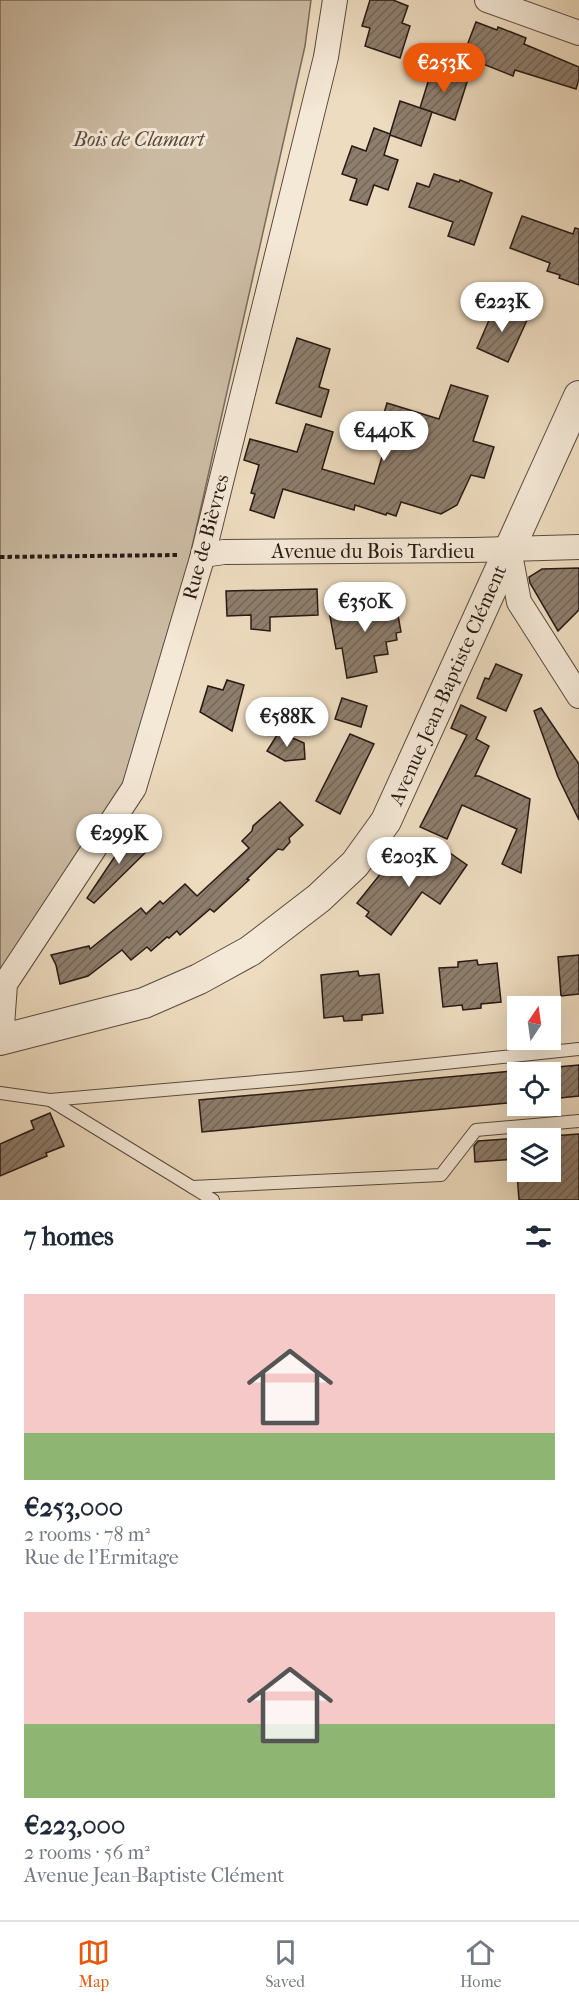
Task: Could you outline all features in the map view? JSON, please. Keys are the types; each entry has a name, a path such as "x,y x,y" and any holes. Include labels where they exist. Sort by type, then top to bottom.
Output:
{"street":[{"name":"Rue de Bièvres","path":"1,1040 5,984 134,788 203,555 326,57 335,0"},
{"path":"487,0 579,33"},
{"name":"Avenue Jean-Baptiste Clément","path":"1,1040 144,1003 199,979 250,951 319,898 348,871 386,822 579,396"},
{"name":"Avenue du Bois Tardieu","path":"203,555 224,552 579,547"},
{"path":"509,549 519,602 579,696"}],"lane":[{"path":"0,1093 50,1100 300,1078 579,1049"},
{"path":"50,1100 213,1200"},
{"path":"192,1187 441,1175 476,1130 579,1121"}],"path":[{"path":"0,557 203,555"}],"green space":[{"name":"Bois de Clamart","path":"0,0 311,0 305,46 185,578 123,787 0,972"}],"building":[{"path":"370,0 393,0 408,6 402,23 410,26 400,58 365,46 370,28 362,26"},
{"path":"476,22 497,30 498,27 526,38 524,44 579,67 576,89 515,70 513,76 463,56"},
{"path":"432,69 468,79 455,120 420,108"},
{"path":"400,101 432,112 421,146 390,135 384,155 398,160 388,190 374,185 367,205 350,200 357,179 342,174 352,146 366,151 374,128 390,134"},
{"path":"434,174 459,182 460,180 492,193 474,245 448,236 453,222 409,207 417,183 429,187"},
{"path":"522,216 573,234 575,228 579,229 579,285 547,271 550,263 510,248"},
{"path":"496,304 528,318 508,362 477,348"},
{"path":"297,338 330,349 319,387 329,390 321,417 276,403"},
{"path":"451,385 488,396 473,441 494,447 484,478 471,475 457,505 441,514 401,502 396,516 355,505 354,510 283,489 274,518 250,510 255,494 251,493 259,465 244,460 250,439 297,452 306,424 333,432 322,469 374,484 387,440 377,437 387,403 439,419"},
{"path":"579,568 579,610 558,631 530,583 529,577 542,569"},
{"path":"317,589 318,615 270,617 270,631 251,629 251,615 227,616 226,591"},
{"path":"394,593 401,632 396,633 397,640 386,642 388,654 374,656 377,672 347,678 342,648 336,649 329,611 373,602 372,597"},
{"path":"496,664 522,675 506,711 477,698 485,678 489,679"},
{"path":"227,680 244,685 232,731 200,712 208,686 223,690"},
{"path":"342,698 367,706 361,727 335,719"},
{"path":"461,705 486,717 476,739 489,746 475,776 530,799 521,873 502,864 517,829 462,805 447,839 420,827 467,735 451,728"},
{"path":"541,708 579,764 579,820 558,777 534,711"},
{"path":"279,732 304,743 305,759 285,761 267,751"},
{"path":"350,734 374,744 340,814 316,801"},
{"path":"280,802 303,825 289,838 290,842 283,850 278,849 214,912 210,909 180,935 177,931 151,951 147,947 131,960 122,950 88,976 60,984 56,965 51,955 89,946 90,949 141,908 146,914 160,901 163,904 185,884 197,896 249,848 242,841 252,831 253,826"},
{"path":"132,831 149,849 94,903 87,898"},
{"path":"440,846 467,865 440,904 422,892 391,935 366,916 369,912 357,903 394,857 421,874"},
{"path":"579,955 579,994 561,996 558,957"},
{"path":"477,960 478,965 497,963 501,1002 481,1004 481,1008 463,1010 462,1005 443,1007 439,968 458,967 458,962"},
{"path":"358,971 359,976 379,974 383,1013 362,1015 362,1020 344,1021 343,1016 324,1018 321,975"},
{"path":"579,1065 579,1096 561,1098 561,1067"},
{"path":"507,1072 507,1103 202,1132 199,1100"},
{"path":"50,1113 64,1146 46,1153 47,1156 0,1176 0,1144 34,1129 31,1121"},
{"path":"579,1134 579,1200 519,1200 518,1182 561,1182 561,1135"},
{"path":"507,1139 507,1160 475,1162 474,1146 478,1141"}]}
